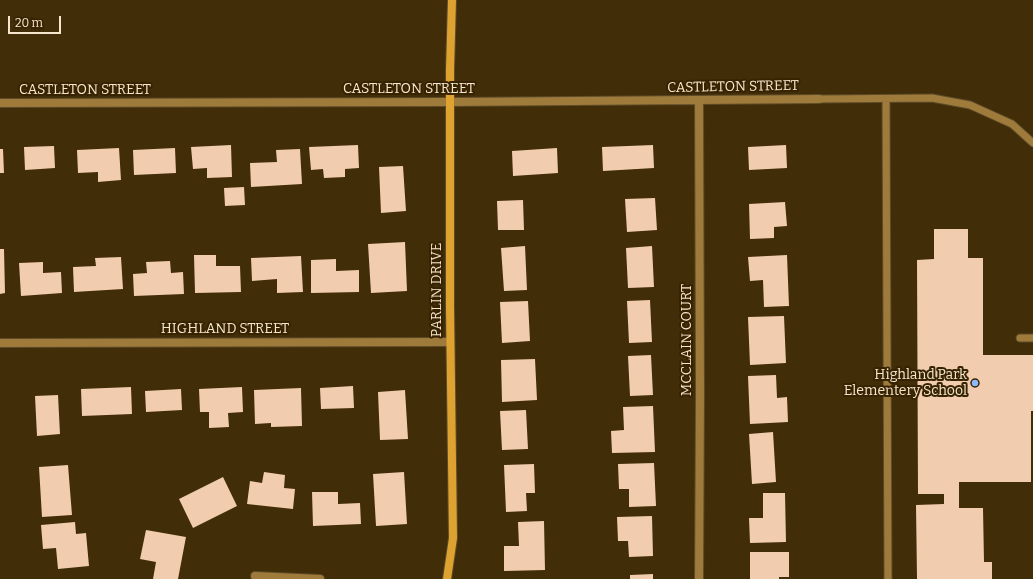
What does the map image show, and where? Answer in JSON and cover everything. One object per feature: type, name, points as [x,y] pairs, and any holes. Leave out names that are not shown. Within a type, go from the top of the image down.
[{"type":"street","name":"PARLIN DRIVE","points":[[447,579],[452,538],[450,102],[452,0]]},
{"type":"street","name":"CASTLETON STREET","points":[[0,103],[450,102],[818,99]]},
{"type":"street","name":"MCCLAIN COURT","points":[[698,579],[700,392],[699,100]]},
{"type":"street","name":"HIGHLAND STREET","points":[[0,343],[450,342]]},
{"type":"street","points":[[255,576],[320,579]]},
{"type":"lane","points":[[886,98],[888,579]]},
{"type":"lane","points":[[818,99],[932,98],[970,105],[1012,124],[1033,143]]},
{"type":"lane","points":[[1020,338],[1033,338]]},
{"type":"building","points":[[231,145],[232,177],[207,178],[207,168],[193,169],[191,147]]},
{"type":"building","points":[[358,145],[359,168],[345,169],[345,177],[324,178],[323,169],[311,170],[309,147]]},
{"type":"building","points":[[653,145],[654,168],[603,171],[602,147]]},
{"type":"building","points":[[786,145],[787,168],[749,170],[748,147]]},
{"type":"building","points":[[54,146],[55,168],[25,170],[24,147]]},
{"type":"building","points":[[119,148],[121,180],[98,182],[98,172],[78,173],[77,150]]},
{"type":"building","points":[[175,148],[176,173],[134,175],[133,150]]},
{"type":"building","points":[[557,148],[558,173],[513,176],[512,151]]},
{"type":"building","points":[[0,149],[3,149],[4,173],[0,173]]},
{"type":"building","points":[[300,149],[302,184],[251,187],[250,163],[277,162],[276,150]]},
{"type":"building","points":[[403,166],[406,211],[381,213],[379,167]]},
{"type":"building","points":[[244,187],[245,205],[225,206],[224,188]]},
{"type":"building","points":[[655,198],[657,230],[627,232],[625,199]]},
{"type":"building","points":[[523,200],[524,230],[498,230],[497,201]]},
{"type":"building","points":[[785,202],[787,226],[774,227],[774,238],[750,239],[749,204]]},
{"type":"building","name":"Highland Park Elementery School","points":[[934,229],[968,229],[968,258],[983,258],[983,355],[1033,355],[1031,482],[959,482],[959,508],[983,508],[984,562],[992,562],[992,579],[917,579],[916,505],[944,504],[944,494],[918,494],[917,260],[934,259]]},
{"type":"building","points":[[405,242],[407,291],[371,293],[368,244]]},
{"type":"building","points":[[525,246],[527,290],[504,291],[501,248]]},
{"type":"building","points":[[652,246],[654,287],[628,288],[626,248]]},
{"type":"building","points":[[0,249],[4,249],[5,293],[0,294]]},
{"type":"building","points":[[194,255],[216,255],[216,266],[240,266],[241,292],[195,293]]},
{"type":"building","points":[[787,255],[789,306],[764,307],[763,280],[750,281],[748,257]]},
{"type":"building","points":[[301,256],[303,292],[277,293],[277,279],[252,281],[251,258]]},
{"type":"building","points":[[121,257],[123,289],[74,292],[73,267],[96,266],[95,258]]},
{"type":"building","points":[[336,259],[336,271],[359,270],[359,292],[311,293],[311,260]]},
{"type":"building","points":[[170,261],[171,273],[183,272],[184,294],[134,296],[133,274],[147,273],[146,262]]},
{"type":"building","points":[[43,262],[43,273],[61,272],[62,293],[21,296],[19,263]]},
{"type":"building","points":[[650,300],[652,342],[629,343],[627,301]]},
{"type":"building","points":[[528,301],[530,341],[502,343],[500,302]]},
{"type":"building","points":[[784,316],[786,363],[750,365],[748,317]]},
{"type":"building","points":[[651,355],[653,395],[630,396],[628,356]]},
{"type":"building","points":[[535,359],[537,400],[502,402],[501,360]]},
{"type":"building","points":[[776,375],[777,398],[787,397],[788,422],[750,424],[748,376]]},
{"type":"building","points":[[353,386],[354,408],[321,409],[320,388]]},
{"type":"building","points":[[131,387],[132,414],[82,416],[81,389]]},
{"type":"building","points":[[242,387],[243,412],[228,413],[229,427],[209,428],[209,412],[200,412],[199,389]]},
{"type":"building","points":[[301,388],[302,426],[271,427],[271,423],[255,424],[254,390]]},
{"type":"building","points":[[181,389],[182,410],[146,412],[145,391]]},
{"type":"building","points":[[405,390],[408,439],[380,440],[378,392]]},
{"type":"building","points":[[58,395],[60,434],[37,436],[35,396]]},
{"type":"building","points":[[653,406],[655,452],[612,453],[611,431],[624,430],[623,407]]},
{"type":"building","points":[[526,410],[528,449],[502,450],[500,411]]},
{"type":"building","points":[[773,432],[776,482],[752,484],[749,434]]},
{"type":"building","points":[[654,463],[656,506],[629,507],[629,489],[619,489],[618,464]]},
{"type":"building","points":[[534,464],[535,493],[526,493],[527,511],[506,512],[504,465]]},
{"type":"building","points":[[68,465],[72,515],[42,517],[39,467]]},
{"type":"building","points":[[264,472],[285,475],[284,488],[295,489],[293,509],[247,504],[250,481],[262,483]]},
{"type":"building","points":[[404,472],[407,524],[376,526],[373,474]]},
{"type":"building","points":[[223,477],[237,506],[193,528],[179,499]]},
{"type":"building","points":[[312,492],[338,492],[338,504],[360,503],[361,524],[313,526]]},
{"type":"building","points":[[763,493],[785,493],[786,542],[750,543],[749,518],[763,518]]},
{"type":"building","points":[[652,516],[653,556],[629,557],[628,541],[618,541],[617,517]]},
{"type":"building","points":[[544,521],[545,570],[504,571],[504,546],[519,546],[518,522]]},
{"type":"building","points":[[75,522],[76,534],[86,533],[89,566],[58,569],[56,548],[43,549],[41,525]]},
{"type":"building","points":[[146,530],[186,537],[178,579],[153,579],[156,562],[140,559]]},
{"type":"building","points":[[750,552],[789,552],[789,577],[779,577],[779,579],[750,579]]},
{"type":"building","points":[[653,574],[653,579],[630,579],[630,575]]},
{"type":"place","name":"Highland Park Elementery School","points":[[975,383]]}]
